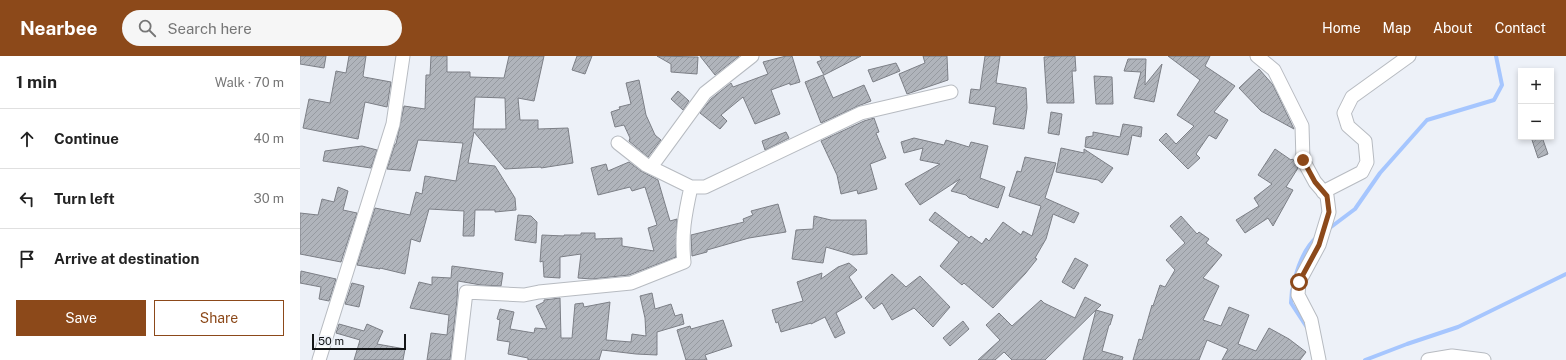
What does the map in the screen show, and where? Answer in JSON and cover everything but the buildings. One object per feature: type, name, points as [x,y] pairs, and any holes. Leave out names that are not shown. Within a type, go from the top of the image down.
[{"type":"street","points":[[319,360],[393,124],[403,56]]},
{"type":"street","points":[[651,167],[705,93],[752,56]]},
{"type":"street","points":[[1257,56],[1274,70],[1302,126],[1303,160],[1315,182],[1327,196],[1329,212],[1319,245],[1299,282],[1298,294],[1311,320],[1319,360]]},
{"type":"street","points":[[1323,192],[1362,172],[1368,162],[1365,141],[1348,126],[1344,112],[1352,97],[1409,56]]},
{"type":"street","points":[[618,143],[651,167],[691,187],[705,187],[861,114],[951,92]]},
{"type":"street","points":[[458,360],[466,292],[524,295],[539,292],[632,283],[684,262],[682,243],[684,217],[691,187]]},
{"type":"street","points":[[1428,360],[1452,356],[1484,360]]},
{"type":"waterway","points":[[1327,230],[1355,209],[1380,173],[1427,120],[1494,100],[1502,85],[1496,56]]},
{"type":"waterway","points":[[1295,278],[1304,255],[1318,236]]},
{"type":"waterway","points":[[1365,360],[1458,327],[1566,274]]},
{"type":"waterway","points":[[1292,290],[1291,303],[1308,329]]},
{"type":"route","points":[[1299,282],[1319,245],[1329,212],[1327,196],[1315,182],[1303,160]]}]
